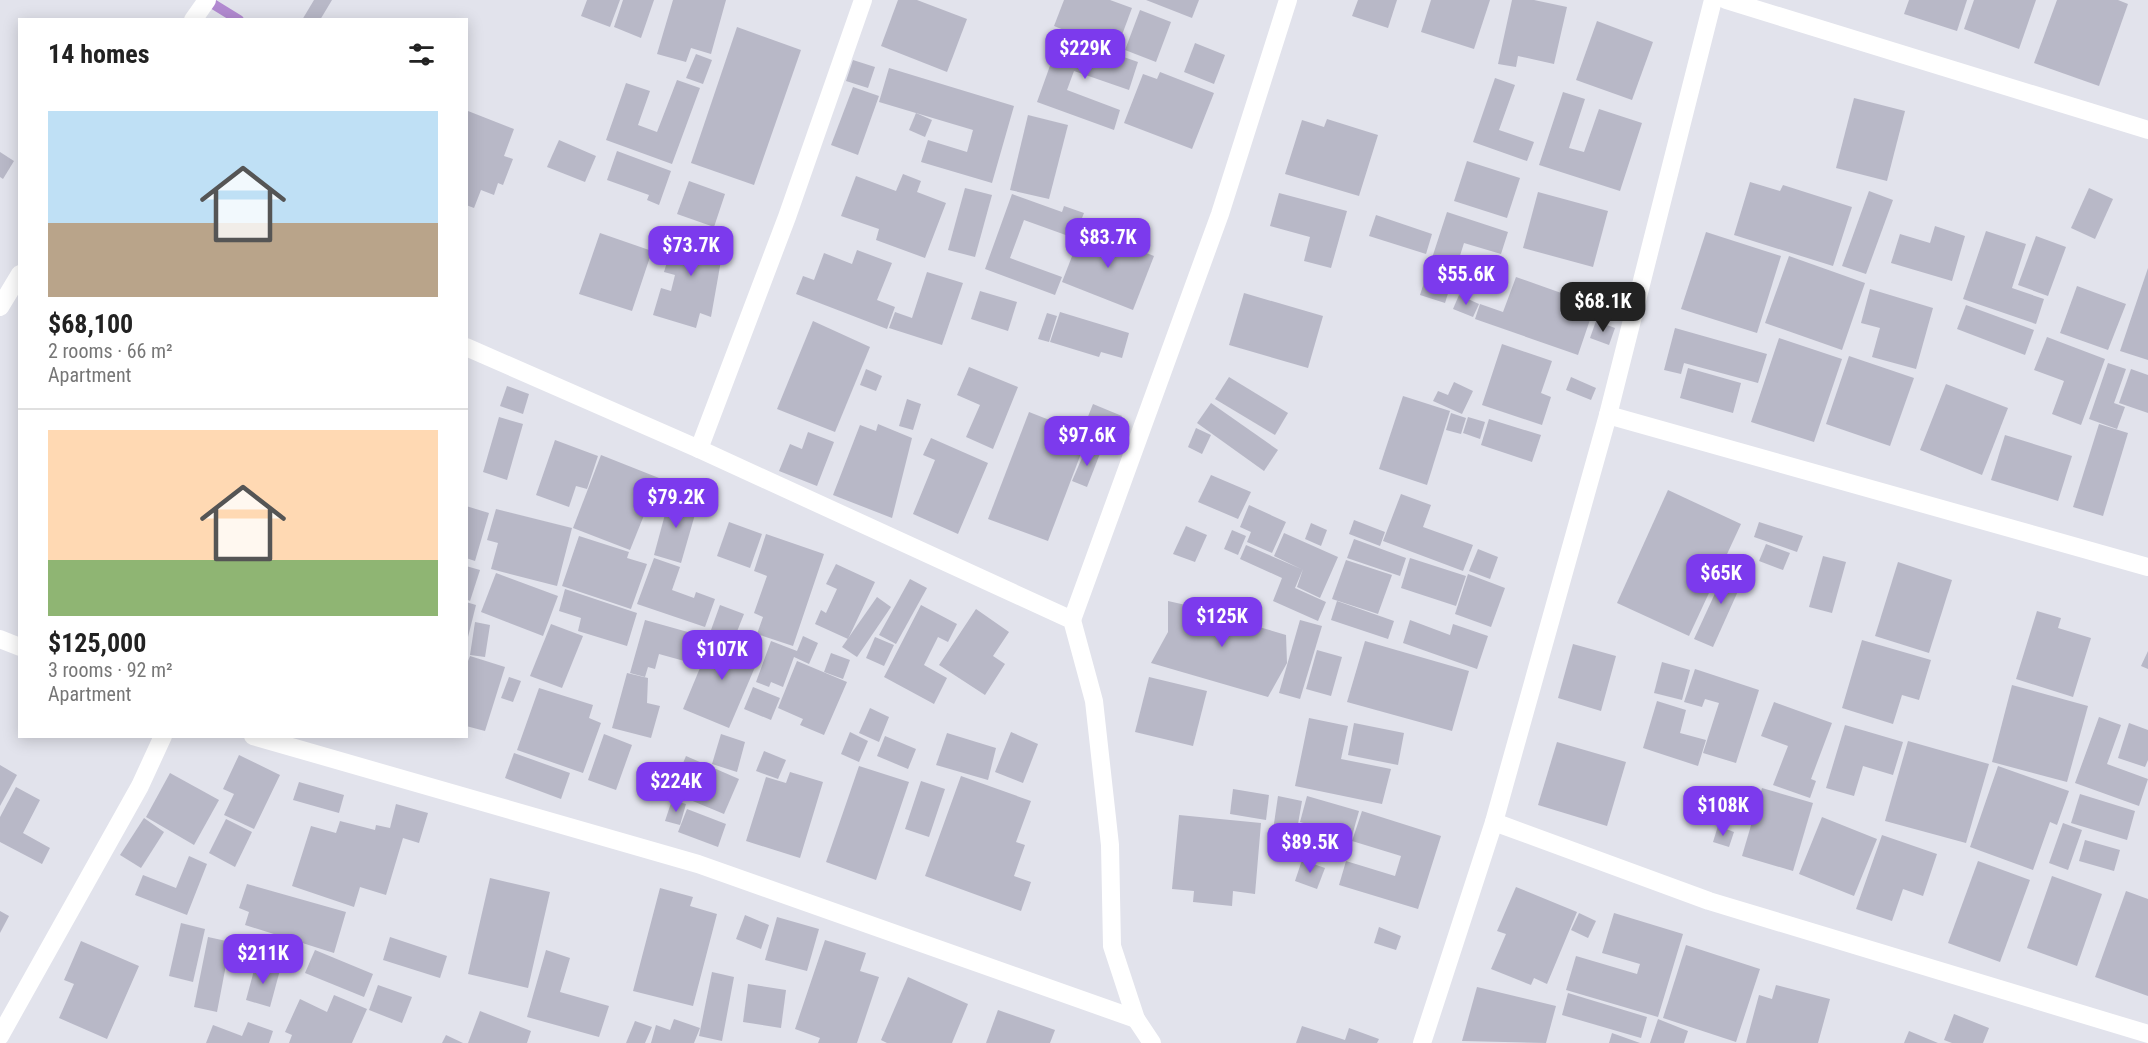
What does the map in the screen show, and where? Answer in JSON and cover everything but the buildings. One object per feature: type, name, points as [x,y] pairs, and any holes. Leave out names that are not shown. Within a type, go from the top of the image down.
[{"type":"street","points":[[194,18],[207,0]]},
{"type":"street","points":[[699,449],[787,218],[863,0]]},
{"type":"street","points":[[1152,1043],[1136,1019],[1112,946],[1110,845],[1094,701],[1072,620],[1220,214],[1288,0]]},
{"type":"street","points":[[1422,1043],[1494,822],[1608,415],[1713,0]]},
{"type":"street","points":[[1726,0],[2148,130]]},
{"type":"street","points":[[0,308],[18,277]]},
{"type":"street","points":[[468,348],[699,449],[1072,620]]},
{"type":"street","points":[[1608,415],[2148,567]]},
{"type":"street","points":[[0,639],[18,646]]},
{"type":"street","points":[[0,1036],[140,786],[162,738]]},
{"type":"street","points":[[260,738],[698,864],[1136,1019]]},
{"type":"street","points":[[1494,822],[1709,901],[2148,1034]]},
{"type":"waterway","points":[[213,4],[236,18]]}]
